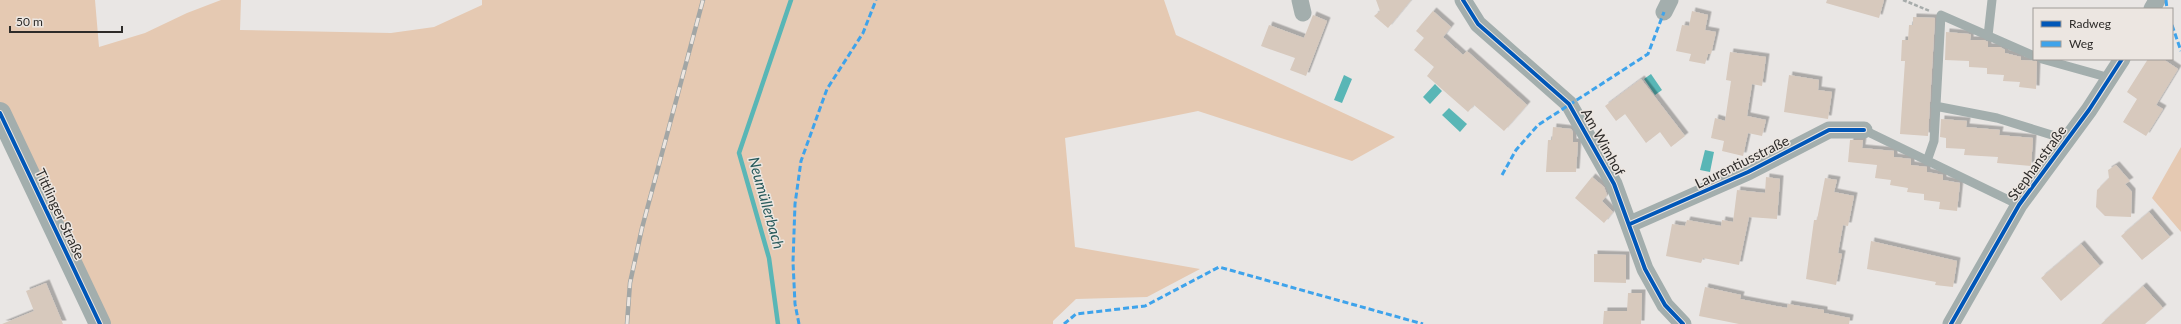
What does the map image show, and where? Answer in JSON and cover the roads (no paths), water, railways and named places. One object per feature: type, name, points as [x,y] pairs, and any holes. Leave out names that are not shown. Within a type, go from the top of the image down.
[{"type":"street","name":"Am Wimhof","points":[[1463,0],[1478,24],[1569,104],[1614,184],[1630,224],[1645,269],[1665,305],[1683,324]]},
{"type":"street","name":"Stephanstraße","points":[[1951,324],[2019,204],[2068,140],[2121,60]]},
{"type":"street","name":"Tittlinger Straße","points":[[0,113],[100,324]]},
{"type":"street","name":"Laurentiusstraße","points":[[1630,224],[1748,172],[1829,130],[1864,130]]},
{"type":"lane","points":[[1988,36],[1992,0]]},
{"type":"lane","points":[[1927,161],[1934,142],[1941,15],[2033,56]]},
{"type":"lane","points":[[2046,60],[2110,78]]},
{"type":"lane","name":"Stephanstraße","points":[[1935,106],[1997,118],[2068,140]]},
{"type":"lane","name":"Laurentiusstraße","points":[[1864,130],[2019,204]]},
{"type":"water","points":[[1651,74],[1662,90],[1655,95],[1644,79]]},
{"type":"water","points":[[1344,75],[1352,79],[1342,103],[1334,100]]},
{"type":"water","points":[[1435,84],[1442,91],[1430,104],[1423,97]]},
{"type":"water","points":[[1449,108],[1467,124],[1460,132],[1442,115]]},
{"type":"water","points":[[1705,150],[1714,152],[1710,172],[1700,170]]},
{"type":"waterway","name":"Neumüllerbach","points":[[778,324],[769,258],[739,153],[791,0]]},
{"type":"railway","points":[[627,324],[630,283],[642,228],[703,0]]}]
